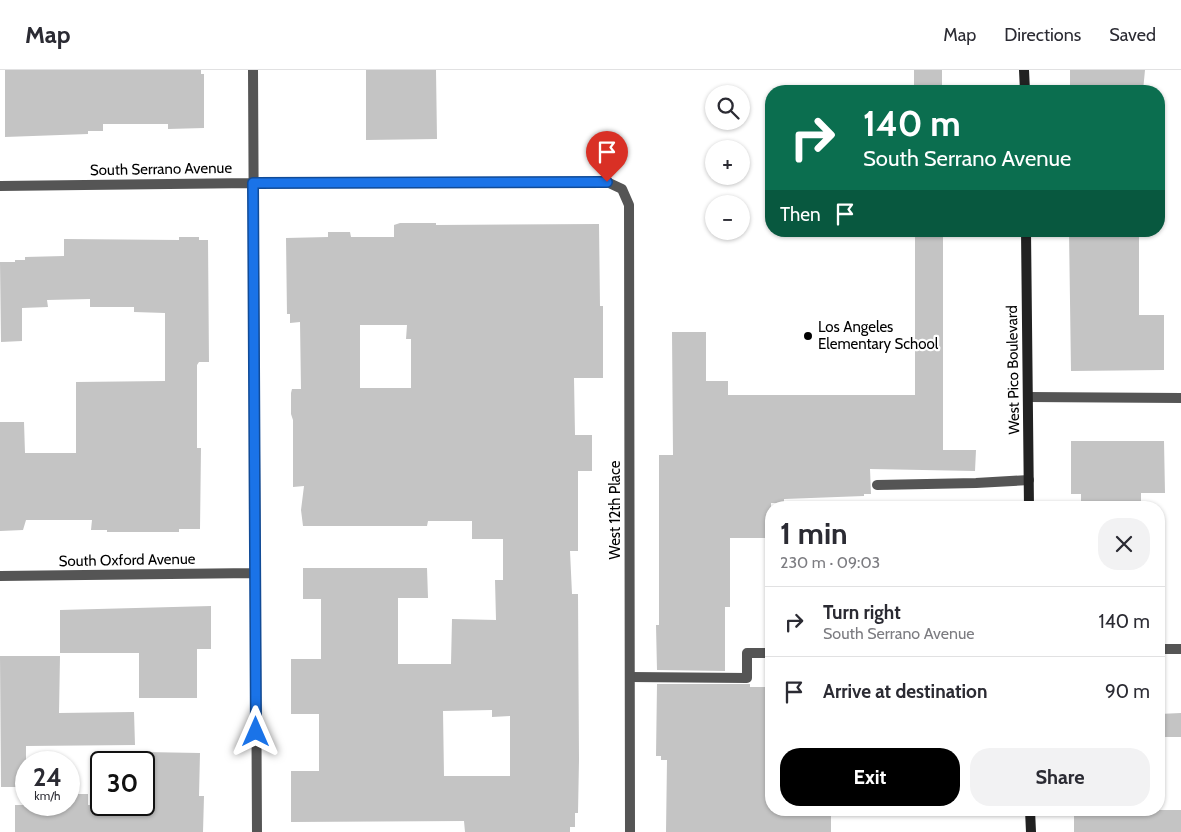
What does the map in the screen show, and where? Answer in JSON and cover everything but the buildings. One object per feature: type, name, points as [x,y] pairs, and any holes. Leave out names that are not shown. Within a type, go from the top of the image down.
[{"type":"main road","points":[[1024,70],[1025,85]]},
{"type":"main road","name":"West Pico Boulevard","points":[[1026,237],[1029,501]]},
{"type":"main road","points":[[1030,816],[1030,832]]},
{"type":"street","points":[[252,70],[257,832]]},
{"type":"street","name":"South Serrano Avenue","points":[[0,186],[607,182],[622,189]]},
{"type":"street","name":"West 12th Place","points":[[622,189],[629,205],[630,832]]},
{"type":"street","points":[[1028,397],[1181,398]]},
{"type":"street","points":[[877,485],[1029,480]]},
{"type":"street","name":"South Oxford Avenue","points":[[0,576],[255,573]]},
{"type":"street","points":[[1165,649],[1181,648]]},
{"type":"street","points":[[630,677],[748,678],[747,653],[765,653]]},
{"type":"place","name":"Los Angeles Elementary School","points":[[808,336]]},
{"type":"route","points":[[256,732],[253,183],[607,182]]}]
